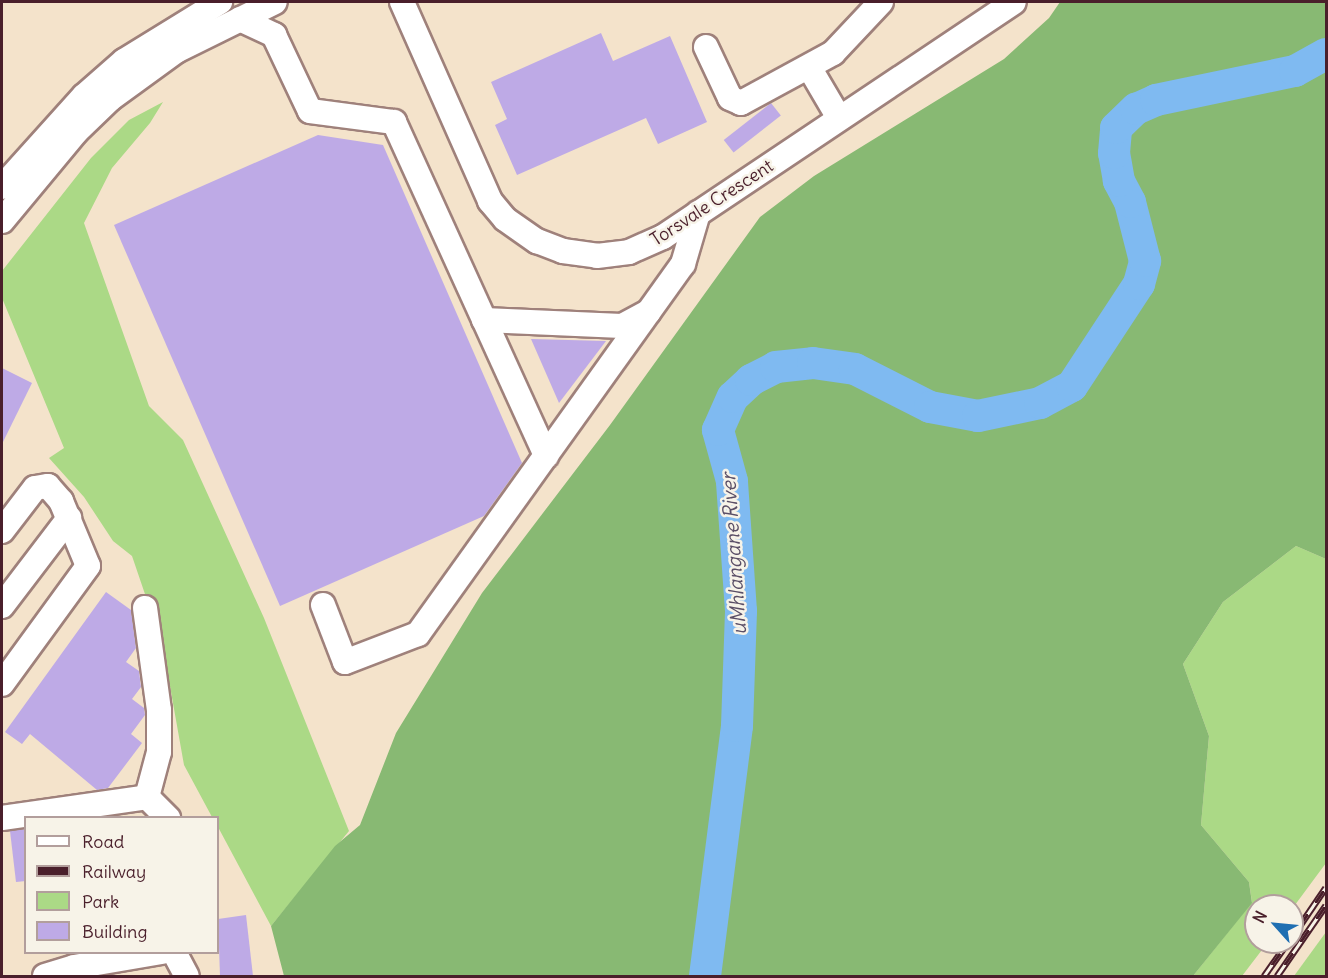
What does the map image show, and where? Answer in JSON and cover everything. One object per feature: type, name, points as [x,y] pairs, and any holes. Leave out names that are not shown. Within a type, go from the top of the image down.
[{"type":"street","points":[[2,188],[84,96],[124,61],[220,2]]},
{"type":"street","points":[[2,221],[76,132],[110,99],[176,51],[275,2]]},
{"type":"street","name":"Torsvale Crescent","points":[[402,2],[479,183],[490,201],[513,225],[551,247],[597,256],[645,246],[699,213],[1014,2]]},
{"type":"street","points":[[706,46],[736,103],[833,53],[881,2]]},
{"type":"street","points":[[240,19],[274,35],[310,111],[394,122],[546,456]]},
{"type":"street","points":[[809,66],[839,118]]},
{"type":"street","points":[[323,605],[345,662],[418,634],[683,264],[699,213]]},
{"type":"street","points":[[484,320],[622,326],[650,311]]},
{"type":"street","points":[[2,531],[35,488],[42,485],[48,486],[61,501],[88,566],[2,684]]},
{"type":"street","points":[[2,606],[69,518]]},
{"type":"street","points":[[145,608],[159,710],[159,752],[147,797]]},
{"type":"street","points":[[36,816],[53,815],[147,797]]},
{"type":"street","points":[[147,797],[166,816]]},
{"type":"street","points":[[2,818],[24,817]]},
{"type":"street","points":[[45,976],[73,960],[140,954]]},
{"type":"street","points":[[175,954],[187,976]]},
{"type":"green space","points":[[1060,2],[1326,2],[1326,559],[1296,546],[1223,602],[1183,664],[1209,736],[1201,825],[1249,882],[1251,894],[1244,894],[1244,913],[1193,976],[284,976],[271,926],[335,846],[360,825],[396,733],[482,593],[610,425],[760,217],[814,176],[1004,59],[1049,18]]},
{"type":"green space","points":[[163,102],[150,123],[112,168],[84,223],[149,406],[183,440],[264,618],[349,831],[271,926],[219,829],[219,816],[211,816],[184,765],[163,647],[132,556],[113,541],[84,497],[49,458],[64,448],[2,298],[2,271],[91,158],[129,120]]},
{"type":"green space","points":[[1296,546],[1326,559],[1326,863],[1303,894],[1251,894],[1249,882],[1201,825],[1209,736],[1183,664],[1223,602]]},
{"type":"green space","points":[[1244,912],[1244,954],[1259,954],[1242,976],[1193,976]]},
{"type":"green space","points":[[1326,932],[1326,976],[1294,976]]},
{"type":"building","points":[[601,33],[613,61],[670,36],[707,122],[658,144],[646,118],[517,175],[495,125],[507,119],[491,82]]},
{"type":"building","points":[[771,103],[781,116],[734,153],[724,140]]},
{"type":"building","points":[[318,135],[383,145],[522,463],[484,516],[280,606],[114,225]]},
{"type":"building","points":[[531,339],[606,341],[559,403]]},
{"type":"building","points":[[2,368],[32,383],[2,444]]},
{"type":"building","points":[[106,592],[131,610],[136,648],[126,662],[139,671],[141,687],[132,699],[144,708],[145,715],[131,734],[142,743],[108,788],[97,790],[30,734],[22,744],[5,732]]},
{"type":"building","points":[[24,829],[24,881],[16,882],[10,831]]},
{"type":"building","points":[[246,915],[253,976],[220,976],[219,919]]},
{"type":"waterway","name":"uMhlangane River","points":[[705,976],[737,726],[741,611],[732,481],[718,430],[733,397],[751,380],[776,367],[813,363],[855,369],[930,407],[978,416],[1040,403],[1072,386],[1139,284],[1145,261],[1130,202],[1119,181],[1114,153],[1116,128],[1136,109],[1156,100],[1295,71],[1326,54]]},
{"type":"railway","points":[[1304,919],[1326,887]]},
{"type":"railway","points":[[1277,976],[1326,905]]},
{"type":"railway","points":[[1264,976],[1280,954]]}]
